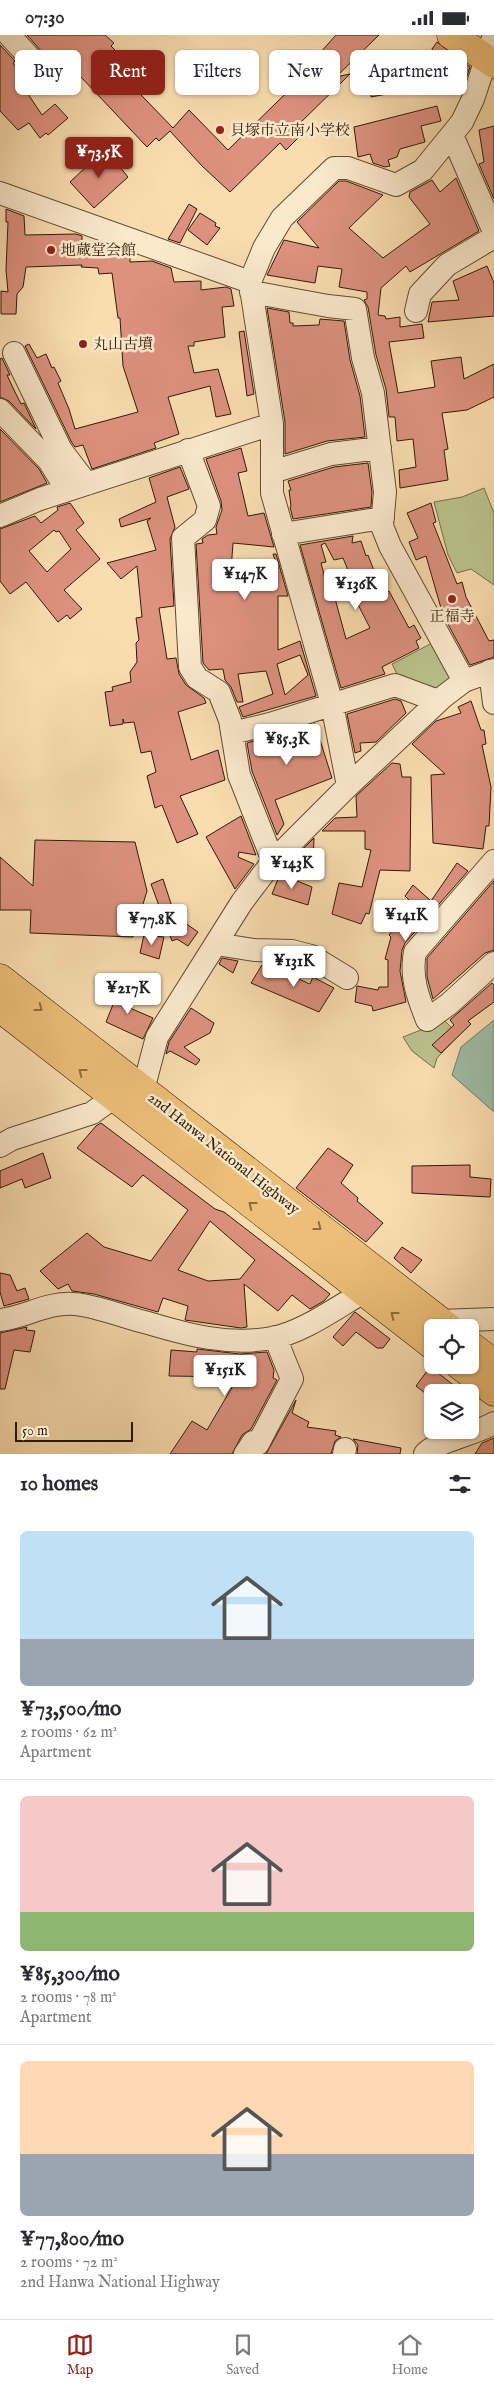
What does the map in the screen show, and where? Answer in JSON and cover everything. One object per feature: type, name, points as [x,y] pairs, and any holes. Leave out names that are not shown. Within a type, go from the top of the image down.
[{"type":"main road","points":[[451,35],[491,53]]},
{"type":"main road","name":"2nd Hanwa National Highway","points":[[0,978],[143,1089],[425,1319]]},
{"type":"main road","name":"2nd Hanwa National Highway","points":[[0,1008],[364,1292],[424,1323]]},
{"type":"main road","points":[[479,1352],[494,1363]]},
{"type":"main road","points":[[471,1374],[494,1391]]},
{"type":"street","points":[[9,35],[23,50]]},
{"type":"street","points":[[348,786],[332,704],[272,493],[272,424],[251,287],[264,248],[282,218],[334,167],[348,168],[396,185],[423,170],[462,121],[491,53]]},
{"type":"street","points":[[452,135],[494,232]]},
{"type":"street","points":[[0,193],[251,287],[328,306],[354,309],[363,358],[373,393],[385,492],[382,527],[390,546],[464,681]]},
{"type":"street","points":[[416,311],[420,293],[447,265],[494,237]]},
{"type":"street","points":[[14,353],[77,487]]},
{"type":"street","points":[[0,410],[77,487]]},
{"type":"street","points":[[0,516],[77,487],[272,424]]},
{"type":"street","points":[[272,472],[330,454],[380,448]]},
{"type":"street","points":[[188,450],[209,506],[205,520],[184,538],[190,667],[197,678],[218,692],[230,719],[239,775],[273,861]]},
{"type":"street","points":[[283,534],[383,518]]},
{"type":"street","points":[[143,1089],[157,1037],[242,902],[273,861],[348,786],[438,701],[464,681],[492,670],[494,703]]},
{"type":"street","points":[[232,733],[270,724],[395,685],[438,701]]},
{"type":"street","points":[[494,861],[415,952],[412,965],[416,991],[427,1020],[449,1004],[494,963]]},
{"type":"street","points":[[216,944],[254,950],[292,951],[310,956],[347,978]]},
{"type":"street","points":[[0,1146],[12,1139],[92,1113],[114,1097]]},
{"type":"street","points":[[0,1321],[51,1305],[76,1304],[213,1339],[239,1341],[275,1337],[295,1330],[364,1292]]},
{"type":"street","points":[[479,1322],[494,1319]]},
{"type":"street","points":[[245,1454],[253,1441],[258,1444],[292,1379],[275,1337]]},
{"type":"street","points":[[425,1454],[428,1449],[461,1438],[494,1423]]},
{"type":"green space","points":[[484,488],[494,513],[494,585],[471,569],[457,573],[448,555],[434,502],[462,497]]},
{"type":"green space","points":[[436,641],[453,676],[430,693],[402,684],[392,664]]},
{"type":"green space","points":[[440,1016],[459,1035],[437,1058],[434,1068],[412,1051],[403,1037],[426,1028]]},
{"type":"shaded area","points":[[494,1020],[494,1112],[452,1075],[461,1047]]},
{"type":"building","points":[[27,35],[105,35],[114,43],[111,46],[115,50],[91,50],[91,88],[81,77],[81,50],[40,50]]},
{"type":"building","points":[[336,35],[379,35],[364,50],[350,50],[350,63],[340,73],[340,50],[323,50]]},
{"type":"building","points":[[437,42],[448,50],[432,50]]},
{"type":"building","points":[[0,45],[15,61],[13,63],[15,66],[15,95],[29,95],[42,115],[55,104],[68,118],[48,135],[46,133],[40,138],[29,123],[18,130],[0,111]]},
{"type":"building","points":[[467,65],[470,67],[467,76]]},
{"type":"building","points":[[350,74],[340,84],[340,76]]},
{"type":"building","points":[[98,95],[141,95],[173,128],[189,110],[228,150],[284,95],[329,95],[294,129],[301,135],[286,150],[280,143],[230,192],[202,166],[170,131],[159,141],[156,138],[147,147]]},
{"type":"building","points":[[437,106],[441,121],[421,126],[425,142],[400,149],[397,157],[388,160],[390,166],[385,167],[373,163],[370,154],[358,157],[354,127]]},
{"type":"building","points":[[494,126],[494,199],[479,164],[484,162],[479,130]]},
{"type":"building","points":[[105,149],[128,177],[94,208],[70,182]]},
{"type":"building","points":[[456,178],[479,231],[410,272],[406,266],[381,288],[378,315],[385,316],[386,319],[400,317],[400,327],[422,324],[424,338],[389,342],[398,393],[435,387],[431,361],[461,357],[464,379],[494,364],[494,397],[467,410],[442,413],[448,449],[444,450],[448,480],[400,488],[399,470],[416,467],[413,439],[397,441],[395,417],[389,417],[386,389],[376,355],[368,307],[364,300],[367,299],[367,292],[339,287],[342,269],[318,266],[315,283],[267,275],[284,240],[319,248],[297,222],[339,181],[346,181],[383,195],[349,228],[383,258],[430,224],[409,197],[410,192],[432,180],[440,192]]},
{"type":"building","points":[[189,204],[197,209],[180,243],[168,239]]},
{"type":"building","points":[[6,209],[24,216],[25,235],[76,234],[82,236],[82,246],[97,246],[97,252],[112,251],[112,254],[128,252],[130,253],[130,262],[152,261],[171,268],[174,282],[201,281],[201,290],[226,287],[231,289],[234,306],[222,307],[225,337],[194,342],[194,346],[188,346],[194,373],[218,369],[231,414],[216,417],[210,386],[168,397],[179,434],[154,443],[156,448],[92,469],[83,445],[75,447],[72,443],[25,346],[29,344],[37,358],[46,354],[52,368],[54,367],[61,381],[58,383],[75,429],[138,412],[123,366],[120,318],[118,318],[112,273],[99,274],[98,268],[81,267],[82,265],[26,267],[23,287],[17,294],[16,314],[1,314],[1,291],[8,292],[6,270],[8,222],[6,222]]},
{"type":"building","points":[[200,213],[216,223],[215,226],[220,228],[207,245],[188,230]]},
{"type":"building","points":[[487,266],[494,283],[494,316],[428,322],[432,302],[459,300],[453,281]]},
{"type":"building","points":[[267,308],[289,312],[290,323],[293,323],[293,326],[319,325],[320,319],[344,321],[350,360],[360,396],[365,437],[327,441],[285,454],[285,422]]},
{"type":"building","points":[[244,331],[254,394],[247,396],[239,332]]},
{"type":"building","points":[[2,358],[10,375],[7,375],[14,390],[21,404],[24,403],[36,429],[9,401],[0,397],[0,359]]},
{"type":"building","points":[[0,429],[39,469],[47,483],[0,502]]},
{"type":"building","points":[[241,448],[247,471],[238,473],[248,516],[264,513],[274,547],[233,543],[231,571],[278,569],[273,554],[276,554],[288,596],[278,596],[278,650],[300,641],[316,696],[243,717],[239,707],[273,694],[266,671],[238,674],[243,702],[237,702],[231,687],[225,680],[223,669],[209,670],[203,663],[196,544],[203,543],[202,539],[208,535],[217,534],[216,527],[222,510],[221,501],[206,459]],"holes":[[[300,655],[308,675],[285,695],[277,664]]]},
{"type":"building","points":[[368,463],[372,492],[371,507],[293,519],[290,507],[289,490],[291,490],[288,481],[334,467]]},
{"type":"building","points":[[180,467],[189,489],[167,497],[175,527],[170,539],[174,606],[159,608],[167,659],[176,658],[179,674],[186,685],[204,698],[206,703],[178,712],[191,760],[218,750],[225,780],[180,796],[198,834],[177,843],[162,805],[155,808],[147,776],[156,772],[151,751],[141,753],[134,722],[124,723],[123,719],[123,724],[110,726],[105,692],[113,691],[112,687],[131,682],[130,672],[137,662],[136,643],[139,640],[136,618],[142,617],[137,566],[121,579],[107,563],[156,550],[147,521],[151,518],[121,527],[119,519],[156,502],[149,478]]},
{"type":"building","points":[[70,503],[84,523],[76,530],[100,559],[64,590],[82,609],[70,619],[67,615],[58,622],[26,582],[10,594],[0,581],[0,529],[35,516],[41,523],[58,510],[57,507]],"holes":[[[54,530],[56,532],[59,531],[71,549],[47,572],[29,551]]]},
{"type":"building","points":[[431,503],[436,522],[433,523],[457,584],[462,582],[466,597],[489,641],[494,640],[494,657],[470,665],[443,615],[426,556],[416,560],[409,542],[418,538],[407,513]]},
{"type":"building","points":[[353,536],[352,543],[361,541],[383,594],[389,591],[409,628],[414,625],[421,638],[416,641],[419,648],[382,667],[385,674],[341,688],[300,545]],"holes":[[[325,543],[334,560],[343,558],[354,585],[349,587],[370,628],[346,639],[333,591],[329,593],[321,563],[326,562],[321,545]]]},
{"type":"building","points":[[395,699],[401,701],[406,713],[376,742],[360,743],[361,751],[355,753],[347,714]]},
{"type":"building","points":[[471,701],[481,730],[484,730],[486,744],[482,745],[491,787],[489,826],[486,826],[483,849],[433,843],[431,775],[445,774],[412,744],[436,721],[461,713],[458,707]]},
{"type":"building","points":[[315,724],[332,778],[275,800],[284,824],[277,835],[252,771],[247,743]]},
{"type":"building","points":[[392,763],[400,764],[402,777],[411,777],[410,871],[380,870],[369,914],[366,913],[361,924],[332,914],[339,883],[362,887],[371,850],[365,849],[365,831],[322,831],[335,818],[357,817],[356,796]]},
{"type":"building","points":[[241,816],[256,855],[239,852],[238,857],[254,864],[235,889],[206,837]]},
{"type":"building","points":[[314,838],[313,864],[292,860]]},
{"type":"building","points":[[35,840],[135,842],[147,891],[133,937],[30,933],[31,910],[0,910],[0,857],[33,886]]},
{"type":"building","points":[[457,863],[468,871],[405,943],[402,950],[400,971],[406,1002],[373,1011],[372,1006],[355,1002],[357,986],[378,990],[379,987],[388,987],[388,960],[385,959],[391,937],[389,935],[401,919],[398,915],[410,901],[405,896],[413,885],[431,901]]},
{"type":"building","points":[[280,874],[312,887],[308,905],[272,894]]},
{"type":"building","points":[[163,879],[175,916],[198,932],[188,946],[177,939],[172,941],[151,884]]},
{"type":"building","points":[[494,881],[494,950],[485,953],[433,999],[427,977],[427,958]]},
{"type":"building","points":[[144,935],[164,937],[159,959],[140,953]]},
{"type":"building","points":[[222,958],[238,961],[233,973],[219,964]]},
{"type":"building","points":[[262,965],[284,976],[285,973],[310,984],[313,977],[334,988],[319,1012],[251,983]]},
{"type":"building","points":[[492,983],[494,985],[494,1002],[468,1021],[471,1024],[441,1053],[432,1045],[454,1025],[450,1020]]},
{"type":"building","points":[[120,987],[134,993],[130,1008],[153,1018],[143,1039],[106,1022]]},
{"type":"building","points":[[191,1008],[214,1023],[210,1033],[184,1047],[200,1060],[196,1065],[170,1051],[166,1054],[169,1042]]},
{"type":"building","points":[[101,1123],[215,1209],[224,1212],[330,1294],[324,1301],[310,1309],[292,1295],[278,1311],[244,1284],[247,1327],[241,1328],[185,1320],[188,1306],[163,1298],[158,1312],[94,1294],[72,1291],[68,1284],[58,1289],[40,1271],[87,1233],[104,1247],[151,1261],[188,1210],[143,1175],[132,1187],[77,1148],[96,1126]],"holes":[[[210,1221],[255,1260],[240,1279],[208,1281],[178,1270]]]},
{"type":"building","points":[[328,1148],[353,1165],[341,1183],[358,1198],[357,1201],[383,1223],[366,1242],[296,1188]]},
{"type":"building","points":[[43,1153],[51,1178],[25,1188],[22,1179],[0,1188],[0,1171]]},
{"type":"building","points":[[470,1165],[470,1177],[491,1179],[490,1197],[412,1193],[412,1166]]},
{"type":"building","points":[[402,1247],[422,1260],[411,1273],[394,1258]]},
{"type":"building","points":[[0,1273],[10,1275],[17,1291],[25,1288],[29,1299],[4,1306],[0,1292]]},
{"type":"building","points":[[355,1312],[390,1339],[383,1348],[377,1348],[356,1332],[343,1346],[333,1337]]},
{"type":"building","points":[[27,1327],[26,1330],[35,1331],[30,1352],[14,1350],[5,1389],[0,1389],[0,1333]]},
{"type":"building","points":[[197,1349],[240,1354],[267,1352],[274,1370],[273,1378],[277,1380],[251,1429],[242,1435],[232,1454],[170,1454],[192,1421],[207,1430],[238,1377],[169,1376],[171,1350],[197,1352]]},
{"type":"building","points":[[425,1374],[439,1374],[452,1384],[424,1384],[424,1392],[416,1386]]},
{"type":"building","points":[[296,1400],[292,1413],[309,1422],[307,1427],[336,1431],[335,1435],[341,1437],[335,1441],[331,1454],[266,1454]]},
{"type":"building","points":[[494,1438],[494,1454],[475,1454],[482,1443]]},
{"type":"building","points":[[353,1439],[401,1448],[400,1454],[357,1454],[358,1445]]},
{"type":"place","name":"貝塚市立南小学校","points":[[220,130]]},
{"type":"place","name":"地蔵堂会館","points":[[51,250]]},
{"type":"place","name":"丸山古墳","points":[[83,344]]},
{"type":"place","name":"正福寺","points":[[452,599]]}]
